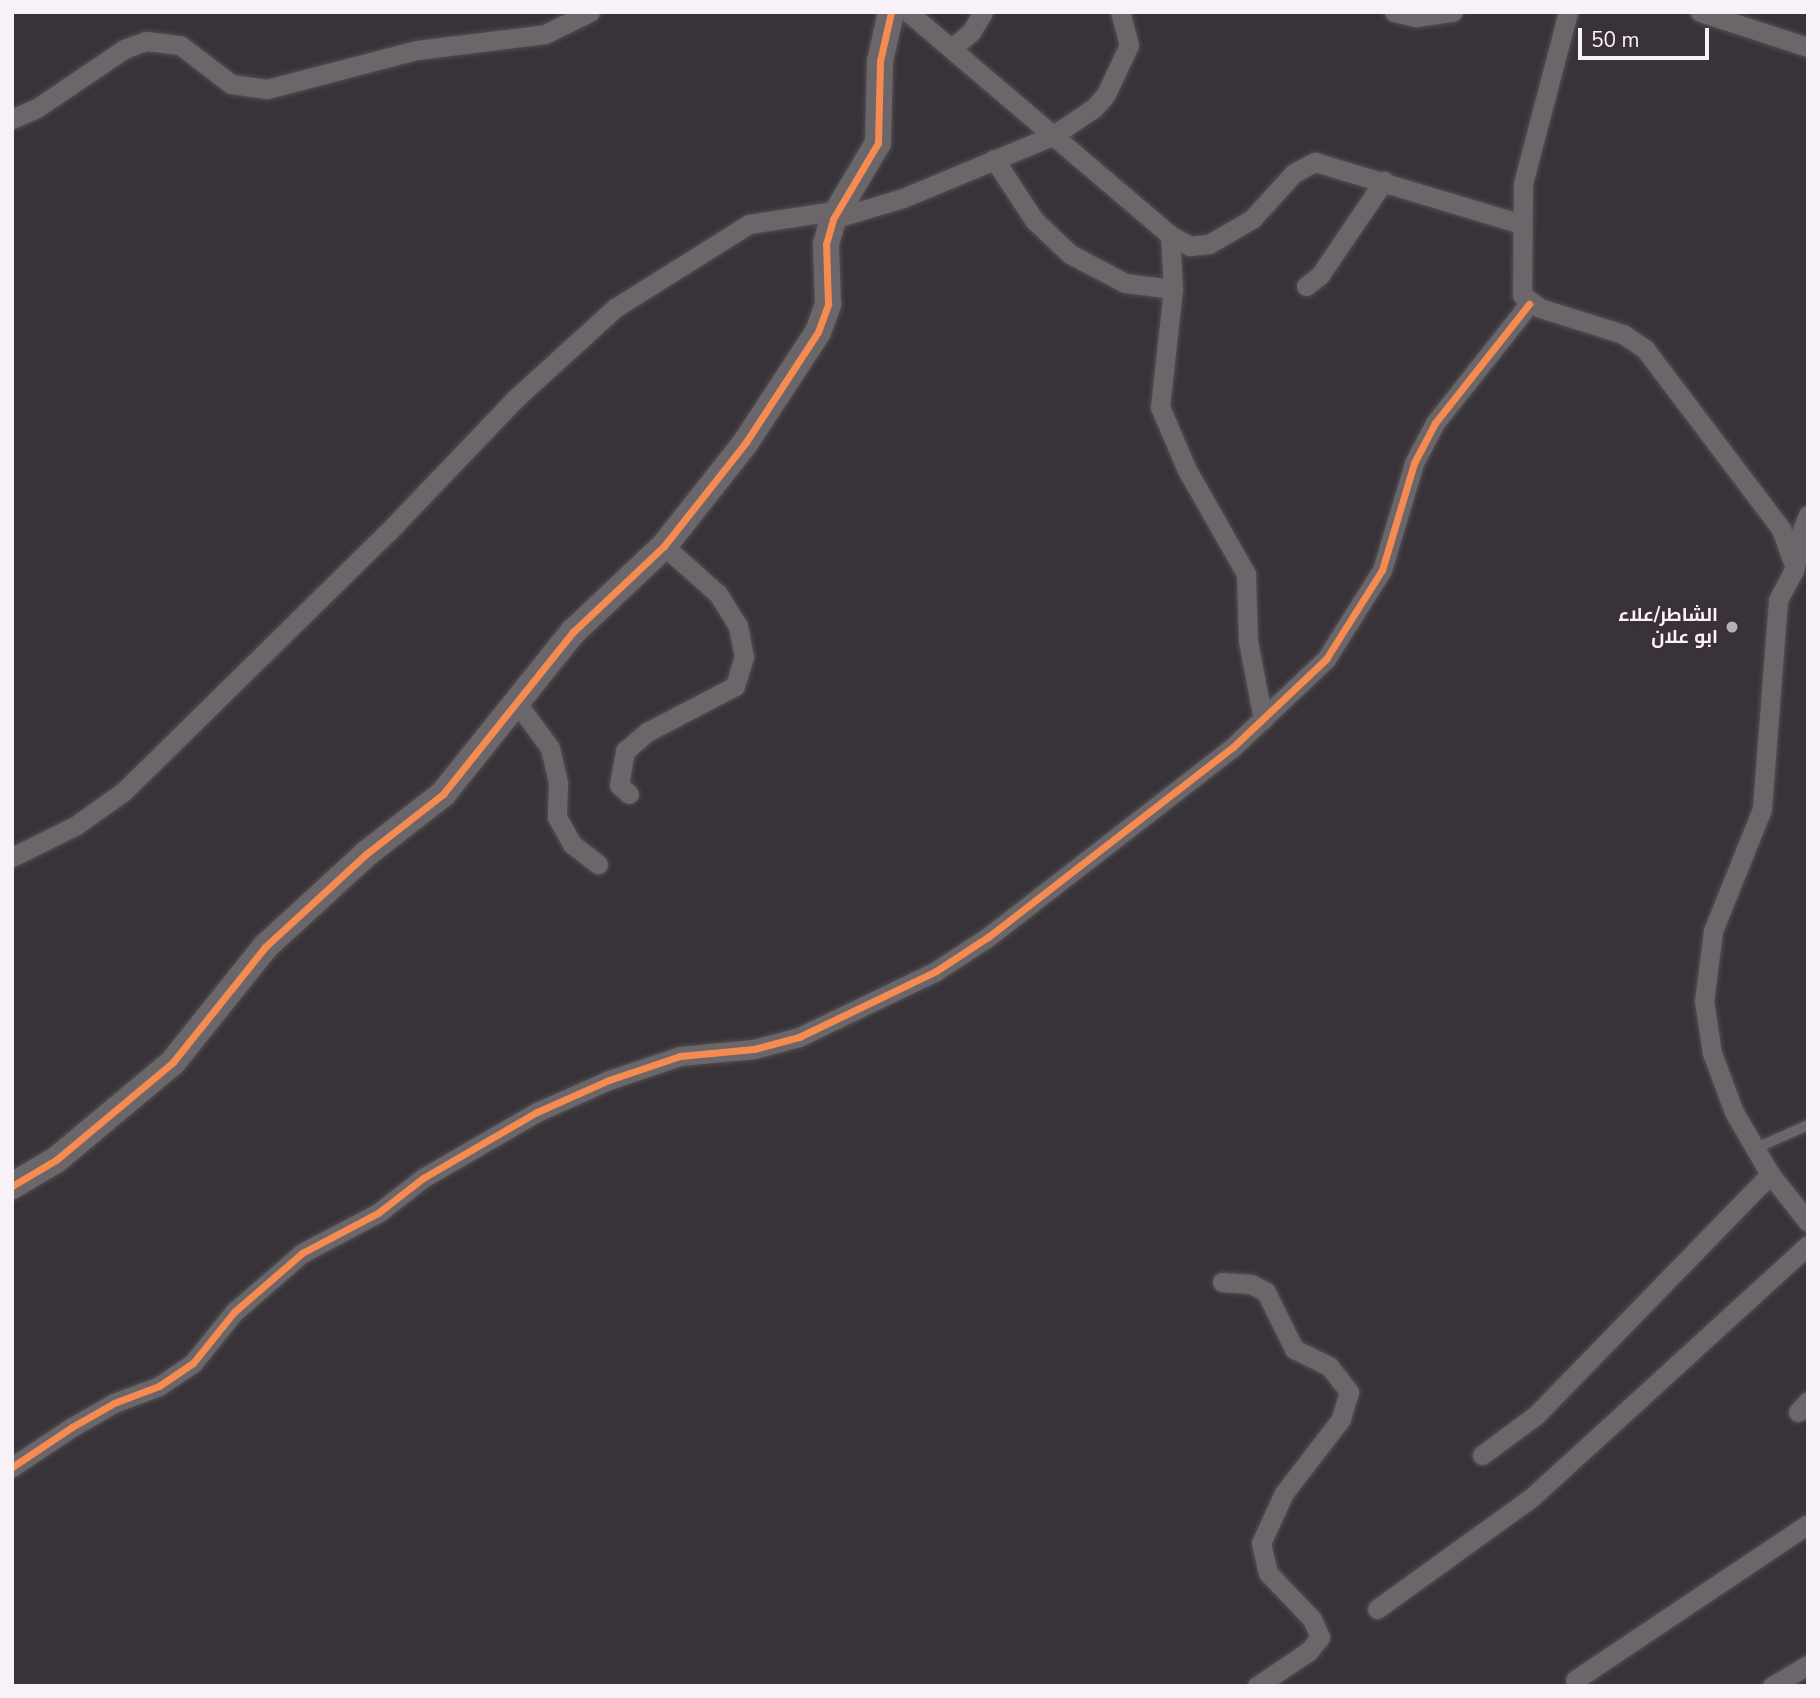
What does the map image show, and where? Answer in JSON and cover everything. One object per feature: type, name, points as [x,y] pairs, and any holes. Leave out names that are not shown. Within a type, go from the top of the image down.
[{"type":"street","points":[[12,119],[37,108],[124,48],[146,41],[180,45],[231,84],[267,89],[417,50],[545,34],[590,12]]},
{"type":"street","points":[[12,1186],[56,1160],[173,1062],[265,947],[366,854],[443,794],[573,632],[664,546],[746,442],[818,332],[828,304],[826,244],[836,214],[878,143],[880,61],[891,12]]},
{"type":"street","points":[[908,12],[1170,235],[1190,246],[1209,244],[1252,219],[1294,173],[1309,163],[1326,164],[1522,224]]},
{"type":"street","points":[[952,48],[971,32],[983,12]]},
{"type":"street","points":[[12,857],[75,826],[124,791],[387,533],[515,399],[615,308],[749,224],[836,214],[902,198],[1052,136],[1106,94],[1129,45],[1120,12]]},
{"type":"street","points":[[1394,12],[1416,17],[1453,12]]},
{"type":"street","points":[[1568,12],[1526,164],[1519,286],[1530,303],[1623,334],[1646,349],[1800,555]]},
{"type":"street","points":[[1700,12],[1808,47]]},
{"type":"street","points":[[994,159],[1040,226],[1070,254],[1125,283],[1173,289]]},
{"type":"street","points":[[1306,286],[1320,275],[1384,181]]},
{"type":"street","points":[[1170,235],[1173,289],[1160,407],[1187,470],[1246,574],[1248,641],[1263,720]]},
{"type":"street","points":[[12,1467],[114,1404],[159,1386],[193,1363],[234,1312],[302,1253],[378,1213],[423,1178],[537,1112],[609,1080],[680,1056],[754,1049],[799,1037],[936,971],[988,937],[1263,720],[1325,659],[1360,611],[1382,570],[1414,463],[1435,423],[1530,303]]},
{"type":"street","points":[[1808,515],[1800,555],[1778,600],[1764,801],[1752,843],[1716,923],[1704,986],[1714,1060],[1754,1149],[1808,1222]]},
{"type":"street","points":[[629,794],[619,785],[625,751],[647,732],[735,686],[744,657],[738,626],[718,594],[664,546]]},
{"type":"street","points":[[517,703],[550,748],[558,784],[557,817],[572,844],[598,864]]},
{"type":"street","points":[[1482,1455],[1535,1415],[1770,1174]]},
{"type":"street","points":[[1377,1609],[1531,1497],[1808,1245]]},
{"type":"street","points":[[1222,1282],[1245,1282],[1266,1292],[1294,1349],[1329,1366],[1349,1392],[1341,1419],[1284,1493],[1261,1543],[1268,1573],[1312,1619],[1320,1637],[1309,1651],[1257,1686]]},
{"type":"street","points":[[1576,1680],[1808,1524]]},
{"type":"street","points":[[1772,1686],[1808,1665]]},
{"type":"lane","points":[[1754,1149],[1808,1125]]},
{"type":"cycle path","points":[[12,1186],[56,1160],[173,1062],[265,947],[366,854],[443,794],[573,632],[664,546],[746,442],[818,332],[828,304],[826,244],[833,219],[878,143],[880,61],[891,12]]},
{"type":"cycle path","points":[[12,1467],[114,1403],[159,1386],[193,1363],[234,1312],[302,1253],[378,1213],[423,1178],[537,1112],[609,1080],[680,1056],[754,1049],[799,1037],[936,971],[988,937],[1233,747],[1326,659],[1382,570],[1414,463],[1435,423],[1529,304]]},
{"type":"place","name":"الشاطر/علاء ابو علان","points":[[1732,627]]}]
